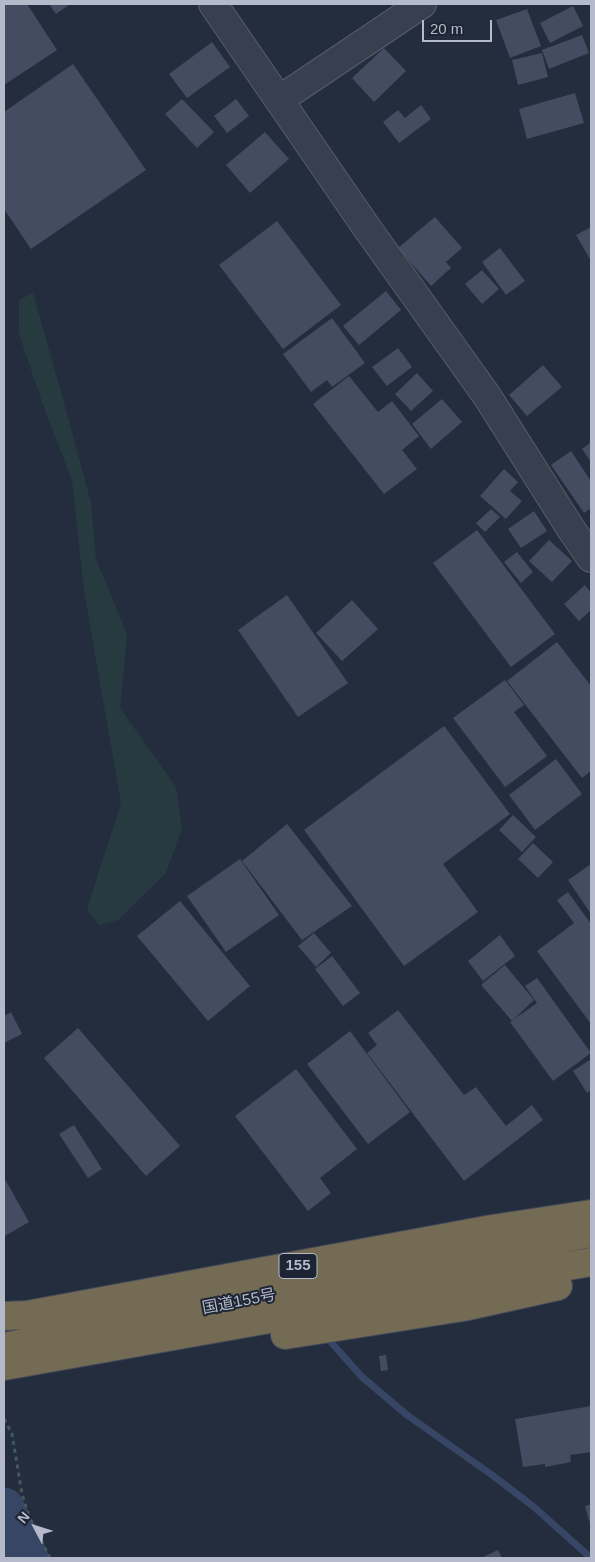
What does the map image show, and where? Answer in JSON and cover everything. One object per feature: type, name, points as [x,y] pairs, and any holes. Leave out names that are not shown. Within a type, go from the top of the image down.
[{"type":"highway","name":"155","points":[[4,1316],[28,1315],[492,1229],[591,1214]]},
{"type":"highway","name":"国道155号","points":[[4,1347],[591,1233]]},
{"type":"highway","name":"国道155号","points":[[4,1366],[591,1262]]},
{"type":"highway","points":[[4,1381],[192,1349],[463,1307],[533,1291],[591,1281]]},
{"type":"street","points":[[213,4],[367,228],[581,526],[591,558]]},
{"type":"street","points":[[279,100],[422,4]]},
{"type":"path","points":[[4,1418],[12,1434],[22,1494],[29,1516],[50,1558]]},
{"type":"green space","points":[[33,293],[91,503],[96,559],[127,634],[120,708],[176,787],[182,828],[166,873],[118,920],[99,925],[87,909],[121,803],[84,591],[72,481],[19,334],[19,300]]},
{"type":"building","points":[[4,4],[27,4],[57,50],[4,85]]},
{"type":"building","points":[[49,4],[70,4],[56,14]]},
{"type":"building","points":[[573,6],[583,26],[550,43],[540,23]]},
{"type":"building","points":[[527,9],[541,46],[510,58],[496,20]]},
{"type":"building","points":[[582,35],[589,53],[549,69],[542,50]]},
{"type":"building","points":[[212,42],[230,67],[187,98],[169,74]]},
{"type":"building","points":[[384,48],[406,71],[374,102],[352,78]]},
{"type":"building","points":[[542,53],[548,77],[518,85],[512,60]]},
{"type":"building","points":[[73,64],[146,170],[31,249],[4,209],[4,112]]},
{"type":"building","points":[[575,93],[584,123],[527,139],[519,109]]},
{"type":"building","points":[[182,99],[214,132],[197,148],[165,114]]},
{"type":"building","points":[[236,99],[249,116],[227,133],[214,116]]},
{"type":"building","points":[[421,105],[431,119],[399,143],[383,122],[398,110],[405,118]]},
{"type":"building","points":[[265,132],[289,159],[250,193],[226,165]]},
{"type":"building","points":[[435,217],[462,248],[446,262],[451,268],[431,286],[398,248]]},
{"type":"building","points":[[277,221],[341,305],[283,349],[219,265]]},
{"type":"building","points":[[591,227],[591,261],[576,235]]},
{"type":"building","points":[[500,248],[525,281],[506,295],[482,262]]},
{"type":"building","points":[[482,270],[499,289],[482,304],[465,284]]},
{"type":"building","points":[[386,291],[401,310],[359,345],[343,326]]},
{"type":"building","points":[[332,318],[365,363],[332,387],[327,380],[311,392],[283,354]]},
{"type":"building","points":[[398,348],[412,367],[387,386],[372,367]]},
{"type":"building","points":[[543,365],[562,387],[527,416],[509,395]]},
{"type":"building","points":[[417,373],[433,391],[411,411],[395,394]]},
{"type":"building","points":[[349,376],[378,412],[392,401],[419,436],[402,450],[417,469],[384,494],[313,404]]},
{"type":"building","points":[[442,399],[462,422],[431,449],[412,424]]},
{"type":"building","points":[[591,442],[591,462],[582,449]]},
{"type":"building","points":[[571,451],[591,481],[591,508],[584,513],[551,465]]},
{"type":"building","points":[[504,469],[518,482],[510,491],[522,501],[506,519],[480,496]]},
{"type":"building","points":[[491,509],[500,517],[485,532],[476,523]]},
{"type":"building","points":[[534,511],[547,531],[521,548],[508,529]]},
{"type":"building","points":[[477,530],[555,634],[511,667],[433,563]]},
{"type":"building","points":[[549,540],[572,561],[552,582],[529,561]]},
{"type":"building","points":[[517,552],[533,572],[521,583],[504,562]]},
{"type":"building","points":[[585,585],[591,593],[591,610],[579,621],[564,604]]},
{"type":"building","points":[[287,595],[348,683],[298,717],[238,630]]},
{"type":"building","points":[[352,600],[378,629],[342,661],[316,633]]},
{"type":"building","points":[[557,642],[591,686],[591,771],[582,778],[507,681]]},
{"type":"building","points":[[505,680],[524,705],[514,712],[547,756],[505,787],[453,718]]},
{"type":"building","points":[[444,726],[510,814],[443,864],[478,912],[404,966],[304,830]]},
{"type":"building","points":[[556,759],[582,794],[535,830],[509,795]]},
{"type":"building","points":[[513,815],[536,837],[522,852],[499,830]]},
{"type":"building","points":[[287,824],[352,906],[302,940],[242,861]]},
{"type":"building","points":[[533,843],[553,862],[538,878],[518,859]]},
{"type":"building","points":[[240,859],[279,915],[226,952],[187,896]]},
{"type":"building","points":[[591,864],[591,914],[568,880]]},
{"type":"building","points":[[568,892],[591,924],[591,1024],[537,951],[574,923],[557,900]]},
{"type":"building","points":[[180,901],[250,986],[208,1021],[137,936]]},
{"type":"building","points":[[314,933],[331,953],[316,967],[298,946]]},
{"type":"building","points":[[500,935],[515,956],[483,981],[468,961]]},
{"type":"building","points":[[332,956],[360,993],[343,1006],[315,969]]},
{"type":"building","points":[[505,965],[534,1000],[512,1021],[481,985]]},
{"type":"building","points":[[537,978],[591,1053],[553,1081],[510,1022],[537,1003],[525,986]]},
{"type":"building","points":[[398,1010],[464,1095],[476,1087],[506,1126],[532,1105],[543,1120],[464,1181],[367,1053],[377,1045],[368,1033]]},
{"type":"building","points":[[11,1012],[22,1034],[4,1043],[4,1016]]},
{"type":"building","points":[[78,1028],[180,1146],[146,1176],[44,1058]]},
{"type":"building","points":[[350,1031],[410,1112],[368,1144],[307,1064]]},
{"type":"building","points":[[591,1059],[591,1090],[587,1093],[573,1071]]},
{"type":"building","points":[[296,1069],[357,1149],[320,1178],[331,1193],[308,1211],[235,1116]]},
{"type":"building","points":[[74,1125],[102,1169],[88,1178],[59,1134]]},
{"type":"building","points":[[6,1181],[29,1222],[5,1236],[4,1182]]},
{"type":"building","points":[[386,1355],[388,1370],[381,1371],[379,1356]]},
{"type":"building","points":[[591,1406],[591,1452],[570,1455],[571,1462],[545,1467],[545,1464],[523,1467],[515,1419]]},
{"type":"building","points":[[591,1504],[591,1523],[590,1524],[585,1506]]},
{"type":"building","points":[[498,1550],[502,1558],[481,1558]]},
{"type":"waterway","points":[[329,1340],[362,1377],[407,1415],[534,1507],[591,1558]]},
{"type":"waterway","points":[[4,1508],[28,1558]]}]
